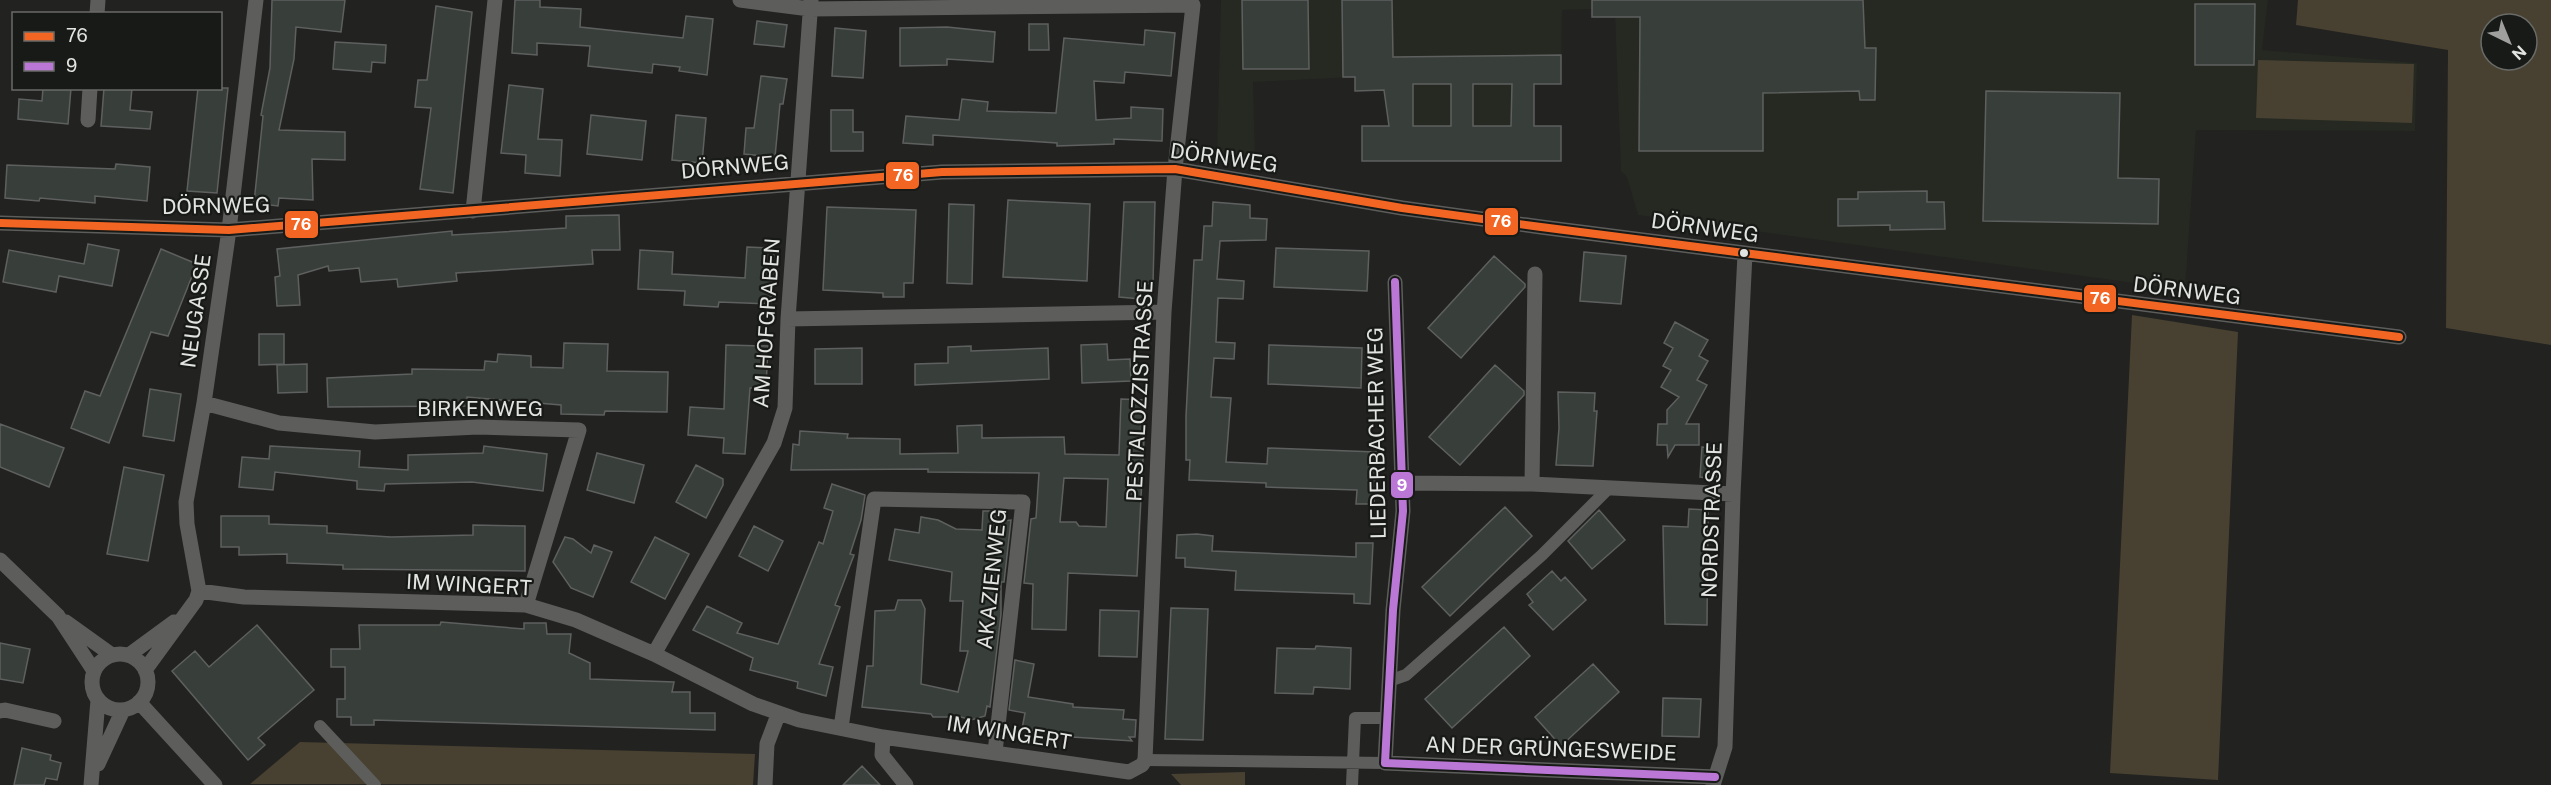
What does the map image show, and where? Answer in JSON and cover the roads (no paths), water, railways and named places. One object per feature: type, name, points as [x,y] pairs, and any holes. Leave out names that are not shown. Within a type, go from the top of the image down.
[{"type":"street","name":"NEUGASSE","points":[[199,591],[186,524],[186,502],[204,403],[229,230],[256,0]]},
{"type":"street","points":[[473,211],[495,0]]},
{"type":"street","points":[[740,0],[811,4]]},
{"type":"street","name":"PESTALOZZISTRASSE","points":[[811,4],[1193,5],[1175,169],[1164,312],[1145,760]]},
{"type":"street","name":"AM HOFGRABEN","points":[[654,654],[774,443],[784,408],[788,319],[811,4]]},
{"type":"street","points":[[88,120],[90,90]]},
{"type":"street","name":"DÖRNWEG","points":[[0,223],[229,230],[942,172],[1175,169],[1413,209],[1745,254],[2399,337]]},
{"type":"street","name":"NORDSTRASSE","points":[[1714,781],[1725,747],[1733,494],[1745,254]]},
{"type":"street","points":[[1532,484],[1534,274]]},
{"type":"street","name":"LIEDERBACHER WEG","points":[[1385,763],[1389,681],[1403,511],[1400,483],[1395,282]]},
{"type":"street","points":[[788,319],[1164,312]]},
{"type":"street","name":"BIRKENWEG","points":[[204,403],[279,423],[375,432],[478,427],[579,430],[526,605]]},
{"type":"street","points":[[1400,483],[1532,484],[1733,494]]},
{"type":"street","points":[[1389,681],[1406,675],[1542,555],[1610,487]]},
{"type":"street","name":"AKAZIENWEG","points":[[841,728],[874,499],[1023,502],[995,752]]},
{"type":"street","points":[[0,560],[57,616],[112,655]]},
{"type":"street","points":[[98,700],[114,710],[123,710],[139,702],[147,687],[146,670],[199,591]]},
{"type":"street","name":"IM WINGERT","points":[[199,591],[255,597],[526,605],[576,620],[654,654],[778,715],[883,737],[1129,772],[1142,765],[1145,760]]},
{"type":"street","points":[[129,655],[186,613]]},
{"type":"street","points":[[57,616],[94,671]]},
{"type":"street","points":[[92,780],[98,700],[91,682],[94,671],[98,664],[112,655],[129,655],[146,670]]},
{"type":"street","points":[[139,702],[215,785]]},
{"type":"street","points":[[92,780],[123,710]]},
{"type":"street","points":[[0,711],[54,721]]},
{"type":"street","points":[[765,785],[767,744],[778,715]]},
{"type":"street","points":[[1352,785],[1354,718],[1388,718]]},
{"type":"street","points":[[320,726],[375,785]]},
{"type":"street","points":[[883,737],[882,755],[906,785]]},
{"type":"street","points":[[1145,760],[1385,763]]},
{"type":"street","name":"AN DER GRÜNGESWEIDE","points":[[1385,763],[1714,781]]}]
